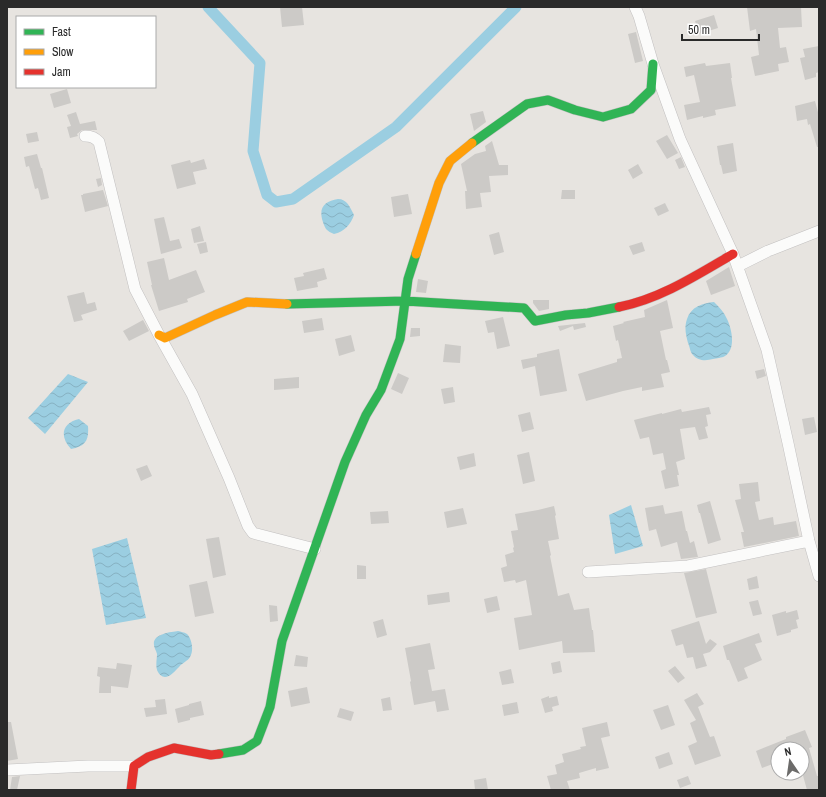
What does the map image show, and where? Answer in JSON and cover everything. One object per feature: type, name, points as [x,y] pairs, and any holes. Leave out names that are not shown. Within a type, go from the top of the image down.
[{"type":"street","points":[[634,7],[639,16],[653,64],[680,139],[738,266],[767,350],[809,541],[819,576]]},
{"type":"street","points":[[7,770],[88,766],[134,766],[148,757],[174,748],[211,755],[243,750],[257,741],[270,707],[282,641],[315,548],[346,462],[366,415],[381,390],[400,338],[408,279],[436,191],[450,161],[527,104],[548,100],[575,110],[603,117],[631,109],[651,90],[653,64]]},
{"type":"street","points":[[85,136],[96,138],[99,142],[135,289],[192,394],[229,478],[248,526],[253,533],[315,548]]},
{"type":"street","points":[[738,266],[768,251],[819,231]]},
{"type":"street","points":[[159,335],[166,338],[247,302],[299,304],[405,301],[524,308],[535,321],[634,304],[675,287],[733,254]]},
{"type":"street","points":[[588,572],[688,566],[809,541]]},
{"type":"street","points":[[131,790],[134,766]]},
{"type":"water","points":[[338,199],[344,200],[350,206],[354,215],[347,227],[334,234],[325,228],[321,214],[324,205],[330,201]]},
{"type":"water","points":[[714,302],[726,316],[729,323],[732,339],[731,349],[725,356],[702,360],[692,354],[686,334],[686,322],[691,311],[698,306],[705,303]]},
{"type":"water","points":[[68,374],[88,382],[45,434],[28,418]]},
{"type":"water","points":[[79,419],[88,426],[87,439],[86,442],[80,446],[71,449],[65,439],[64,431],[69,424]]},
{"type":"water","points":[[631,505],[643,546],[615,554],[609,515]]},
{"type":"water","points":[[127,538],[146,618],[106,625],[92,549]]},
{"type":"water","points":[[178,631],[186,633],[189,636],[192,645],[192,652],[188,660],[172,674],[164,677],[158,673],[157,670],[157,654],[154,641],[163,634]]},
{"type":"building","points":[[280,7],[302,7],[304,25],[282,27]]},
{"type":"building","points":[[747,7],[801,7],[802,27],[778,28],[780,48],[786,47],[789,62],[778,64],[779,71],[755,76],[751,57],[759,55],[756,29],[750,31]]},
{"type":"building","points":[[714,15],[718,28],[699,34],[695,21]]},
{"type":"building","points":[[636,32],[643,61],[635,63],[628,34]]},
{"type":"building","points":[[819,46],[819,72],[816,73],[816,77],[805,80],[800,58],[805,57],[803,49]]},
{"type":"building","points":[[705,63],[706,66],[730,63],[736,106],[715,110],[716,115],[703,118],[703,116],[687,120],[684,105],[700,102],[694,75],[686,77],[684,67]]},
{"type":"building","points":[[67,89],[71,103],[54,108],[50,94]]},
{"type":"building","points":[[815,101],[819,116],[819,147],[817,147],[807,119],[797,121],[795,106]]},
{"type":"building","points":[[483,111],[486,122],[474,131],[470,114]]},
{"type":"building","points":[[76,112],[80,124],[95,121],[97,130],[82,130],[77,134],[78,136],[70,138],[67,127],[71,126],[67,115]]},
{"type":"building","points":[[37,132],[39,141],[28,143],[26,134]]},
{"type":"building","points":[[667,135],[678,153],[667,159],[656,141]]},
{"type":"building","points":[[492,141],[499,165],[508,165],[508,175],[489,176],[491,192],[480,193],[482,207],[466,209],[465,191],[467,191],[461,164],[475,154],[486,151],[485,146]]},
{"type":"building","points":[[733,143],[737,171],[723,174],[717,146]]},
{"type":"building","points":[[37,154],[49,198],[41,200],[38,188],[35,189],[29,166],[26,167],[24,157]]},
{"type":"building","points":[[681,157],[685,167],[679,169],[675,160]]},
{"type":"building","points":[[204,159],[207,169],[193,172],[196,184],[177,189],[171,165],[190,160],[191,163]]},
{"type":"building","points":[[638,164],[643,173],[633,179],[628,170]]},
{"type":"building","points":[[101,178],[102,185],[98,187],[96,179]]},
{"type":"building","points":[[103,190],[108,206],[85,212],[81,195]]},
{"type":"building","points":[[562,190],[575,190],[575,199],[561,199]]},
{"type":"building","points":[[408,194],[412,214],[394,217],[391,197]]},
{"type":"building","points":[[665,203],[669,211],[658,216],[654,208]]},
{"type":"building","points":[[164,217],[170,241],[179,239],[182,248],[161,254],[154,219]]},
{"type":"building","points":[[200,226],[204,241],[194,243],[191,229]]},
{"type":"building","points":[[499,232],[504,252],[494,255],[489,235]]},
{"type":"building","points":[[206,242],[208,252],[200,254],[197,244]]},
{"type":"building","points":[[642,242],[645,251],[633,255],[629,246]]},
{"type":"building","points":[[164,258],[169,280],[196,270],[205,292],[187,299],[188,302],[159,311],[151,285],[147,262]]},
{"type":"building","points":[[729,267],[735,286],[711,295],[706,281]]},
{"type":"building","points":[[324,268],[327,279],[317,282],[318,287],[297,291],[294,278],[304,276],[303,273]]},
{"type":"building","points":[[418,279],[428,281],[426,293],[416,292]]},
{"type":"building","points":[[84,292],[87,304],[95,302],[97,310],[81,315],[83,320],[74,322],[67,296]]},
{"type":"building","points":[[533,300],[549,300],[549,309],[539,311],[533,303]]},
{"type":"building","points":[[667,300],[673,328],[660,331],[670,372],[661,374],[664,387],[642,391],[642,387],[586,401],[578,374],[617,362],[617,359],[622,358],[613,326],[645,317],[644,310]]},
{"type":"building","points":[[503,317],[510,346],[497,349],[494,332],[488,333],[485,321]]},
{"type":"building","points":[[322,318],[324,330],[304,333],[302,321]]},
{"type":"building","points":[[143,320],[149,331],[129,341],[123,331]]},
{"type":"building","points":[[585,323],[586,327],[574,330],[573,326],[560,331],[558,326]]},
{"type":"building","points":[[411,328],[420,328],[420,336],[410,337]]},
{"type":"building","points":[[351,335],[355,351],[339,356],[335,339]]},
{"type":"building","points":[[445,344],[461,346],[460,363],[443,362]]},
{"type":"building","points":[[559,349],[567,391],[540,396],[535,366],[523,369],[521,360],[537,357],[537,354]]},
{"type":"building","points":[[764,369],[766,376],[757,379],[755,371]]},
{"type":"building","points":[[398,373],[409,378],[402,394],[391,389]]},
{"type":"building","points":[[299,377],[299,388],[274,390],[274,379]]},
{"type":"building","points":[[453,387],[455,402],[444,404],[441,389]]},
{"type":"building","points":[[709,407],[711,414],[706,415],[708,426],[705,427],[708,438],[699,440],[695,427],[680,429],[685,459],[676,462],[679,475],[677,475],[679,486],[665,489],[661,471],[666,469],[663,453],[653,455],[649,437],[640,439],[634,420],[681,409],[682,412]]},
{"type":"building","points":[[530,412],[534,429],[522,432],[518,415]]},
{"type":"building","points":[[814,417],[817,432],[805,435],[802,419]]},
{"type":"building","points":[[529,452],[535,481],[523,484],[517,455]]},
{"type":"building","points":[[474,453],[476,466],[460,470],[457,457]]},
{"type":"building","points":[[147,465],[152,476],[141,481],[136,469]]},
{"type":"building","points":[[758,482],[760,501],[755,502],[759,520],[773,517],[774,525],[796,521],[799,536],[744,547],[741,532],[744,532],[735,500],[741,499],[739,484]]},
{"type":"building","points":[[710,501],[721,540],[708,544],[697,505]]},
{"type":"building","points":[[663,505],[665,514],[682,511],[690,543],[694,541],[698,557],[681,559],[677,542],[661,547],[656,529],[649,531],[645,508]]},
{"type":"building","points":[[554,506],[559,539],[548,541],[558,596],[569,593],[574,610],[589,608],[595,652],[563,653],[562,641],[519,650],[514,618],[532,615],[526,580],[516,583],[515,580],[504,582],[501,568],[507,566],[505,555],[514,552],[511,531],[518,530],[515,514]]},
{"type":"building","points":[[463,508],[467,524],[447,528],[444,512]]},
{"type":"building","points":[[388,511],[389,523],[371,524],[370,512]]},
{"type":"building","points":[[219,537],[226,575],[213,578],[206,539]]},
{"type":"building","points":[[357,565],[366,566],[366,579],[357,579]]},
{"type":"building","points":[[706,569],[717,613],[696,618],[684,573]]},
{"type":"building","points":[[757,576],[759,588],[749,590],[747,579]]},
{"type":"building","points":[[207,581],[214,613],[195,617],[189,585]]},
{"type":"building","points":[[449,592],[450,602],[428,605],[427,595]]},
{"type":"building","points":[[497,596],[500,610],[487,613],[484,599]]},
{"type":"building","points":[[758,600],[762,614],[753,616],[749,602]]},
{"type":"building","points":[[269,605],[277,606],[278,621],[270,622]]},
{"type":"building","points":[[797,610],[799,619],[796,620],[798,628],[791,630],[791,632],[777,636],[772,615]]},
{"type":"building","points":[[383,619],[387,635],[377,638],[373,622]]},
{"type":"building","points":[[699,621],[706,644],[710,639],[717,644],[710,652],[703,654],[707,666],[696,669],[693,657],[687,658],[683,644],[676,646],[671,630]]},
{"type":"building","points":[[759,633],[762,642],[755,644],[762,660],[744,668],[748,678],[738,682],[729,660],[727,660],[723,646]]},
{"type":"building","points":[[430,643],[435,669],[428,670],[432,691],[445,689],[449,710],[437,712],[435,701],[414,705],[405,648]]},
{"type":"building","points":[[296,655],[308,657],[307,667],[294,666]]},
{"type":"building","points":[[560,661],[562,672],[553,674],[551,663]]},
{"type":"building","points":[[117,663],[132,665],[128,688],[111,686],[111,693],[99,693],[100,677],[97,676],[98,667],[116,669]]},
{"type":"building","points":[[675,666],[685,678],[678,683],[668,671]]},
{"type":"building","points":[[511,669],[514,683],[502,685],[499,672]]},
{"type":"building","points":[[307,687],[310,703],[291,707],[288,691]]},
{"type":"building","points":[[697,693],[704,704],[698,707],[710,737],[714,736],[721,756],[695,765],[688,746],[697,742],[690,723],[696,720],[684,700]]},
{"type":"building","points":[[549,696],[549,698],[557,696],[559,705],[552,707],[553,711],[545,713],[541,699]]},
{"type":"building","points":[[390,697],[392,710],[383,711],[381,699]]},
{"type":"building","points":[[165,699],[167,714],[146,717],[144,708],[156,707],[155,700]]},
{"type":"building","points":[[201,701],[204,715],[190,718],[190,720],[178,723],[175,709]]},
{"type":"building","points":[[517,702],[519,713],[504,716],[502,705]]},
{"type":"building","points":[[668,705],[675,725],[661,730],[653,710]]},
{"type":"building","points":[[340,708],[354,712],[351,721],[337,717]]},
{"type":"building","points":[[7,722],[11,722],[18,759],[7,761]]},
{"type":"building","points":[[607,722],[610,736],[601,738],[609,768],[596,771],[596,768],[579,773],[580,778],[567,781],[570,790],[551,790],[547,776],[557,774],[555,765],[564,762],[562,754],[581,749],[580,747],[586,746],[582,728]]},
{"type":"building","points":[[805,730],[810,741],[781,741],[786,739],[786,737]]},
{"type":"building","points":[[770,745],[770,765],[762,768],[756,751]]},
{"type":"building","points":[[669,752],[673,764],[659,769],[655,757]]},
{"type":"building","points":[[810,752],[817,776],[819,776],[819,790],[807,790],[804,781],[810,781]]},
{"type":"building","points":[[20,776],[17,790],[10,790],[12,777]]},
{"type":"building","points":[[688,776],[691,784],[680,788],[677,780]]},
{"type":"building","points":[[486,778],[488,790],[475,790],[474,780]]},
{"type":"waterway","points":[[208,7],[260,63],[253,151],[267,195],[276,202],[293,199],[396,127],[516,7]]},
{"type":"traffic: fast","points":[[472,143],[527,104],[548,100],[575,110],[603,117],[631,109],[651,90],[653,64]]},
{"type":"traffic: fast","points":[[219,754],[243,750],[257,741],[270,707],[282,641],[345,462],[366,415],[381,390],[400,339],[408,279],[416,254]]},
{"type":"traffic: fast","points":[[287,304],[405,301],[524,308],[535,321],[619,307]]},
{"type":"traffic: slow","points":[[416,254],[439,183],[450,161],[472,143]]},
{"type":"traffic: slow","points":[[159,335],[165,338],[247,302],[287,304]]},
{"type":"traffic: jam","points":[[619,307],[664,292],[692,278],[733,254]]},
{"type":"traffic: jam","points":[[131,790],[134,766],[148,757],[174,748],[211,755],[219,754]]}]
